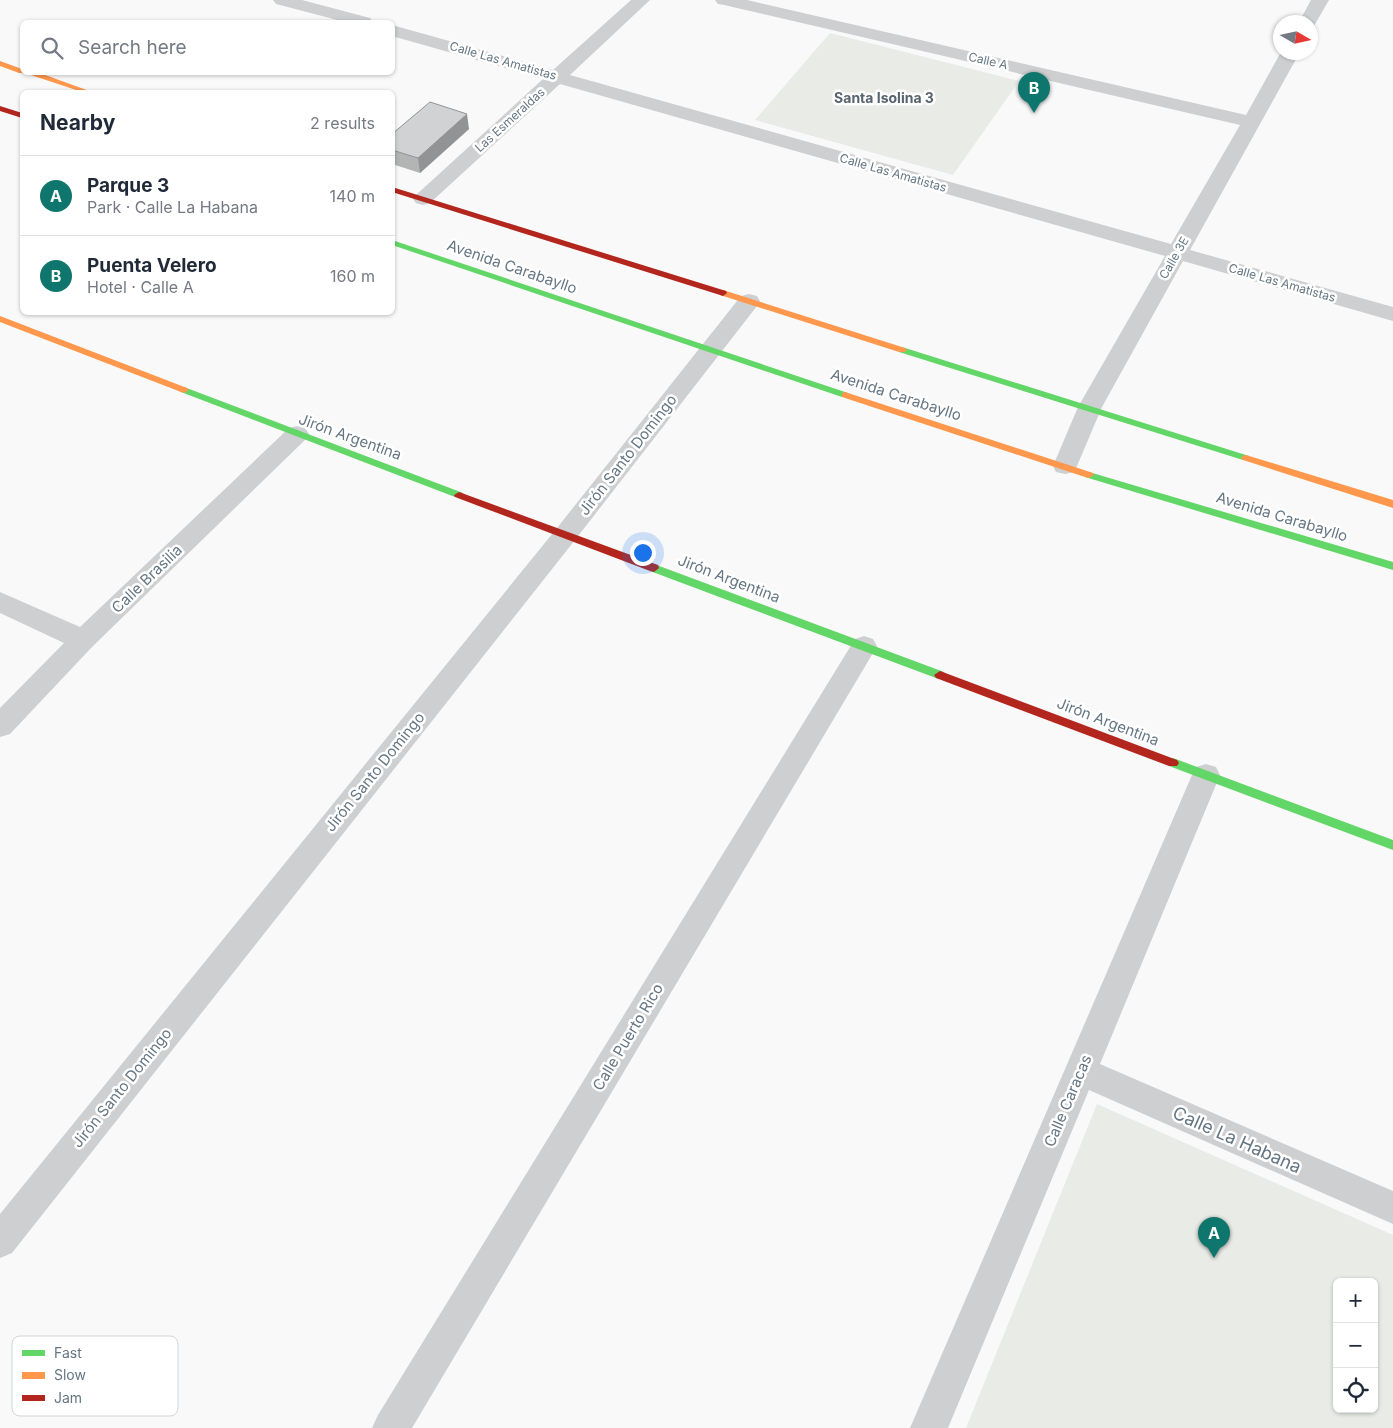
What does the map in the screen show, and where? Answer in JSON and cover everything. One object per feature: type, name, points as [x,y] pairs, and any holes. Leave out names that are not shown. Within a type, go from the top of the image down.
[{"type":"main road","points":[[0,63],[20,69]]},
{"type":"main road","points":[[37,75],[82,90]]},
{"type":"main road","points":[[0,108],[20,115]]},
{"type":"main road","points":[[395,190],[1090,407],[1393,504]]},
{"type":"main road","name":"Avenida Carabayllo","points":[[395,243],[711,350],[1065,466],[1393,566]]},
{"type":"main road","name":"Jirón Argentina","points":[[0,318],[297,434],[1393,845]]},
{"type":"street","points":[[282,0],[357,20]]},
{"type":"street","name":"Las Esmeraldas","points":[[423,199],[641,0]]},
{"type":"street","name":"Calle A","points":[[724,0],[1251,122]]},
{"type":"street","points":[[1312,15],[1320,0]]},
{"type":"street","name":"Calle Las Amatistas","points":[[395,31],[1393,314]]},
{"type":"street","name":"Calle 3E","points":[[1065,466],[1090,407],[1286,60]]},
{"type":"street","name":"Jirón Santo Domingo","points":[[0,1241],[566,534],[749,301]]},
{"type":"street","name":"Calle Brasilia","points":[[0,726],[83,640],[297,434]]},
{"type":"street","points":[[0,602],[83,640]]},
{"type":"street","name":"Calle Puerto Rico","points":[[391,1428],[864,646]]},
{"type":"street","name":"Calle Caracas","points":[[929,1428],[1206,775]]},
{"type":"street","name":"Calle La Habana","points":[[1080,1071],[1393,1208]]},
{"type":"shaded area","points":[[830,33],[1019,81],[953,175],[755,120]]},
{"type":"shaded area","points":[[1097,1104],[1393,1235],[1393,1428],[966,1428]]},
{"type":"building","points":[[430,102],[467,114],[418,158],[395,151],[395,131]]},
{"type":"traffic: fast","points":[[395,243],[845,395]]},
{"type":"traffic: fast","points":[[902,350],[1246,458]]},
{"type":"traffic: fast","points":[[184,390],[459,495]]},
{"type":"traffic: fast","points":[[1089,475],[1393,566]]},
{"type":"traffic: fast","points":[[654,568],[940,675]]},
{"type":"traffic: fast","points":[[1173,763],[1393,845]]},
{"type":"traffic: slow","points":[[0,63],[20,70]]},
{"type":"traffic: slow","points":[[37,75],[82,90]]},
{"type":"traffic: slow","points":[[723,293],[902,350]]},
{"type":"traffic: slow","points":[[0,319],[184,390]]},
{"type":"traffic: slow","points":[[845,395],[1089,475]]},
{"type":"traffic: slow","points":[[1246,458],[1393,504]]},
{"type":"traffic: jam","points":[[0,108],[20,115]]},
{"type":"traffic: jam","points":[[395,190],[723,293]]},
{"type":"traffic: jam","points":[[459,495],[654,568]]},
{"type":"traffic: jam","points":[[940,675],[1173,763]]},
{"type":"place","name":"Puenta Velero","points":[[1034,113]]},
{"type":"place","name":"Parque 3","points":[[1214,1258]]},
{"type":"district","name":"Santa Isolina 3","points":[[884,98]]}]
